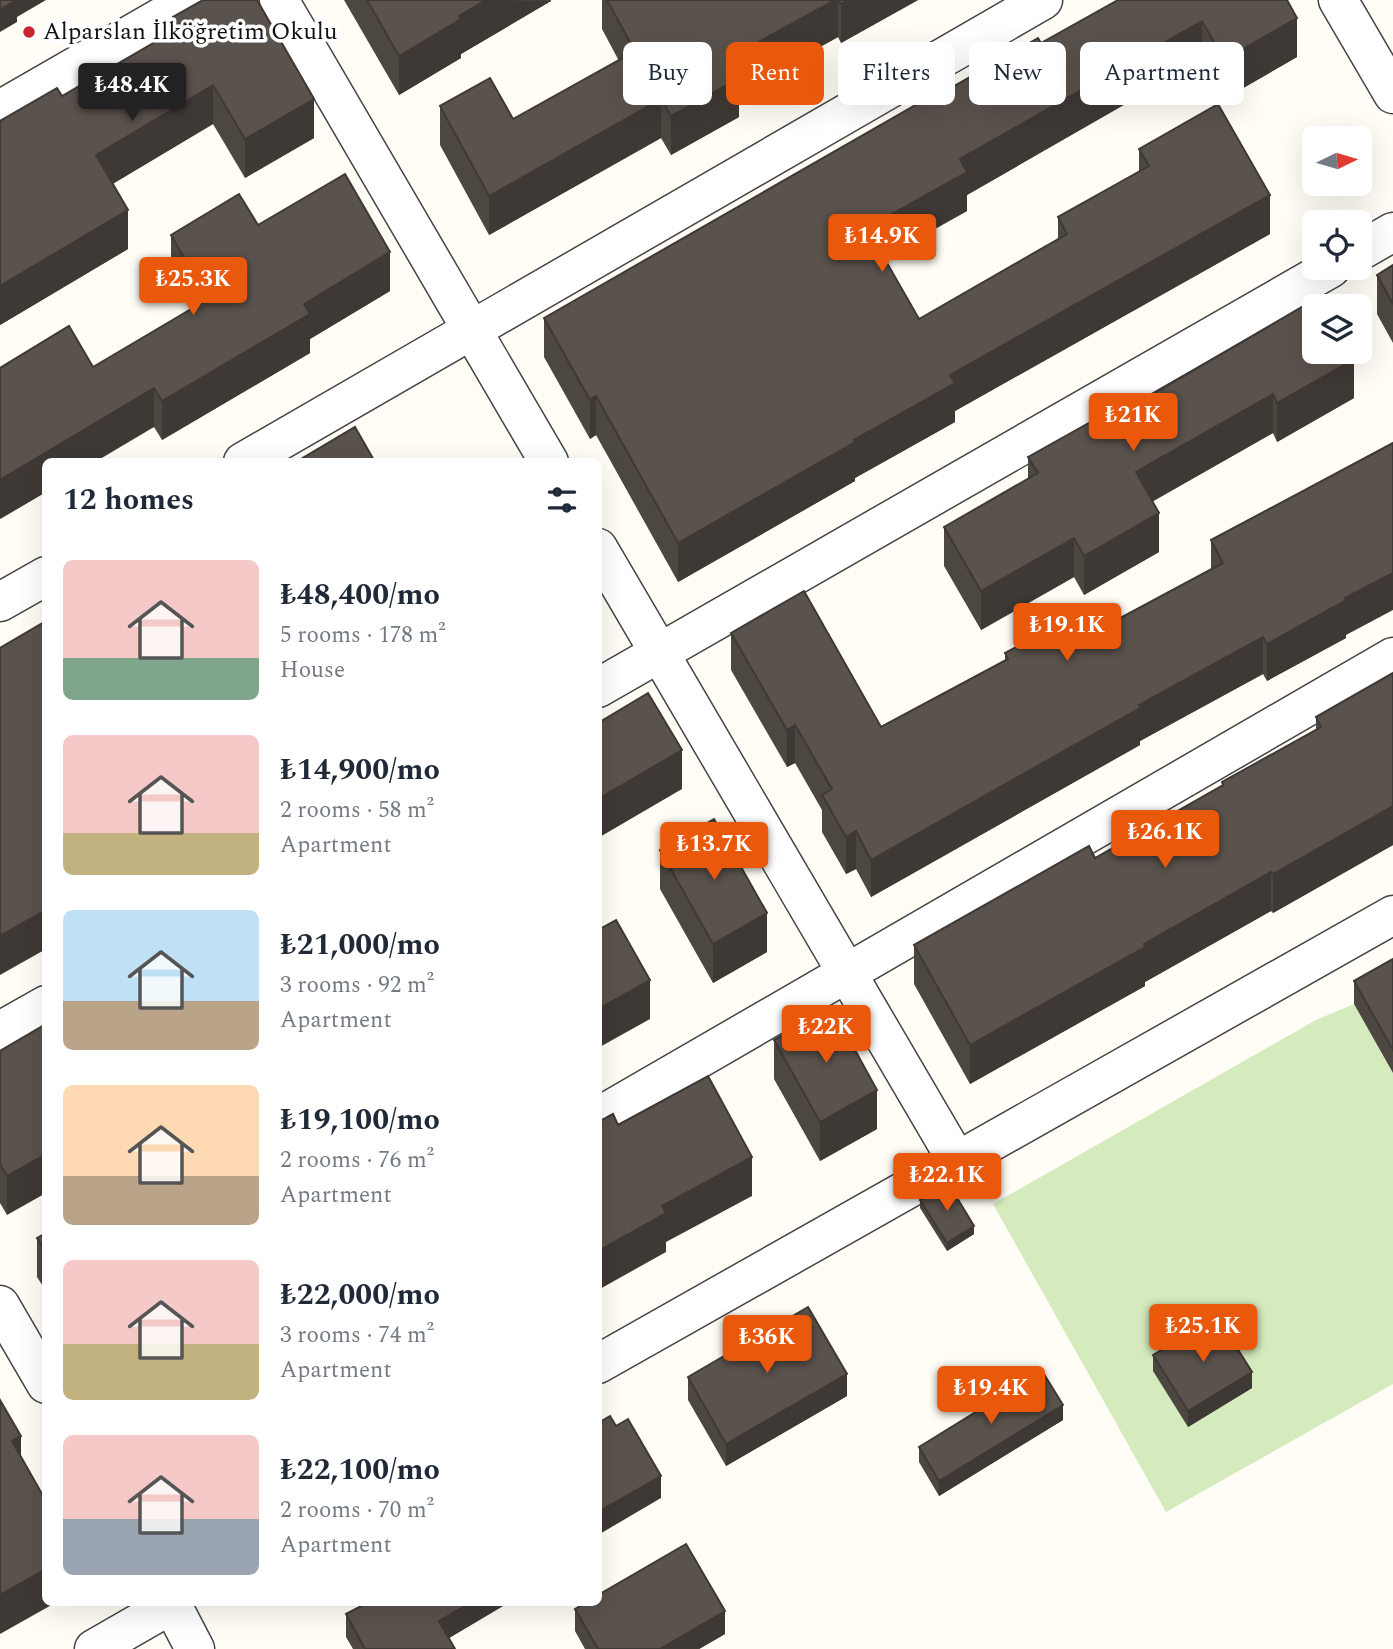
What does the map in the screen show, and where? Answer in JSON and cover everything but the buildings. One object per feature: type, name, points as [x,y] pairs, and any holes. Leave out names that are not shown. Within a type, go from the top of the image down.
[{"type":"street","points":[[0,110],[191,0]]},
{"type":"street","points":[[279,0],[547,458]]},
{"type":"street","points":[[250,458],[1043,0]]},
{"type":"street","points":[[1338,0],[1393,94]]},
{"type":"street","points":[[1372,244],[1393,232]]},
{"type":"street","points":[[602,686],[1310,280]]},
{"type":"street","points":[[602,555],[957,1161]]},
{"type":"street","points":[[0,602],[42,578]]},
{"type":"street","points":[[602,1115],[1393,657]]},
{"type":"street","points":[[602,1362],[1393,915]]},
{"type":"street","points":[[0,1031],[42,1007]]},
{"type":"street","points":[[4,1323],[42,1378]]},
{"type":"street","points":[[94,1649],[168,1606]]},
{"type":"street","points":[[174,1606],[195,1649]]},
{"type":"green space","points":[[1354,1004],[1393,1073],[1393,1384],[1166,1512],[993,1204],[1316,1020]]},
{"type":"place","name":"Alparslan İlköğretim Okulu","points":[[29,32]]}]
